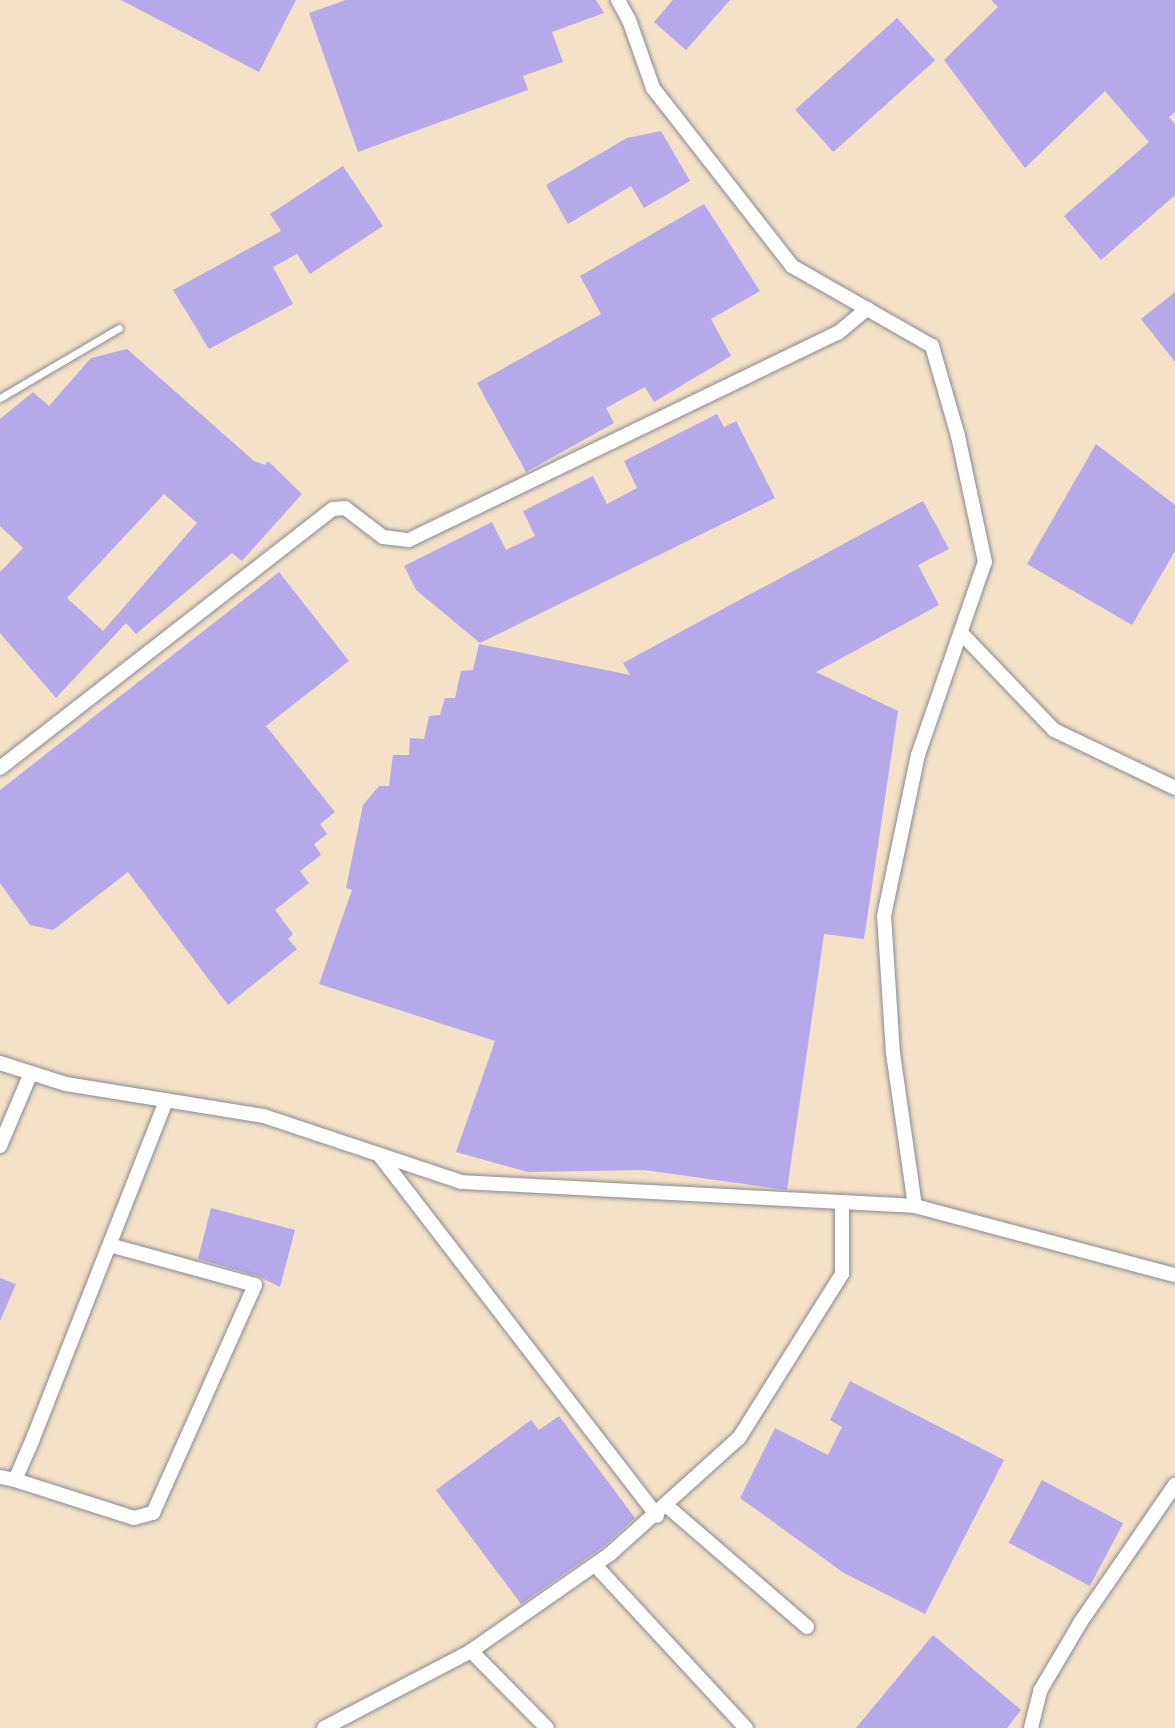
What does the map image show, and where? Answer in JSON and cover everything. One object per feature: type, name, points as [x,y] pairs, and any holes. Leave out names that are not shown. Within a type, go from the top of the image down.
[{"type":"street","points":[[618,0],[653,88],[792,266],[932,346],[958,436],[985,562],[918,755],[884,916],[893,1054],[915,1206]]},
{"type":"street","points":[[2,760],[333,509],[345,508],[383,537],[409,540],[838,333],[867,309]]},
{"type":"street","points":[[961,634],[1054,730],[1175,788]]},
{"type":"street","points":[[0,1063],[66,1084],[264,1116],[461,1182],[915,1206],[1175,1275]]},
{"type":"street","points":[[0,1146],[31,1073]]},
{"type":"street","points":[[110,1245],[255,1285],[153,1513],[134,1518],[7,1478],[110,1245],[166,1100]]},
{"type":"street","points":[[379,1155],[662,1511],[807,1627]]},
{"type":"street","points":[[324,1728],[471,1650],[595,1564],[662,1511],[739,1438],[842,1274],[842,1202]]},
{"type":"street","points":[[1031,1728],[1037,1699],[1054,1668],[1175,1485]]},
{"type":"street","points":[[595,1564],[746,1728]]},
{"type":"street","points":[[471,1650],[547,1728]]},
{"type":"lane","points":[[0,398],[119,328]]},
{"type":"building","points":[[121,0],[296,0],[259,72]]},
{"type":"building","points":[[346,0],[596,0],[604,13],[552,32],[563,62],[523,76],[528,90],[358,152],[309,13]]},
{"type":"building","points":[[673,0],[730,0],[686,50],[654,22]]},
{"type":"building","points":[[991,0],[1175,0],[1175,112],[1169,117],[1175,124],[1175,195],[1101,260],[1064,216],[1149,142],[1105,91],[1025,168],[944,60],[998,7]]},
{"type":"building","points":[[897,18],[935,60],[833,152],[795,110]]},
{"type":"building","points":[[661,131],[690,181],[644,208],[631,186],[568,224],[546,185],[627,138]]},
{"type":"building","points":[[343,166],[383,226],[310,274],[297,254],[273,267],[293,304],[209,349],[173,290],[281,231],[270,214]]},
{"type":"building","points":[[704,204],[760,291],[711,319],[731,356],[654,402],[645,387],[606,408],[614,423],[526,472],[477,383],[601,314],[580,276]]},
{"type":"building","points":[[1175,292],[1175,362],[1141,319]]},
{"type":"building","points":[[127,349],[254,461],[265,465],[268,461],[302,494],[242,561],[232,553],[136,634],[126,623],[56,698],[0,633],[0,572],[23,548],[0,526],[0,419],[33,392],[49,406],[91,358]],"holes":[[[164,494],[197,523],[103,631],[67,598]]]},
{"type":"building","points":[[717,414],[724,427],[736,421],[775,498],[480,643],[416,590],[404,566],[492,522],[506,550],[535,536],[523,511],[593,476],[607,504],[637,488],[624,461]]},
{"type":"building","points":[[1096,444],[1175,505],[1175,551],[1132,625],[1027,564]]},
{"type":"building","points":[[923,501],[949,549],[918,565],[939,605],[816,672],[898,711],[864,939],[824,934],[787,1190],[644,1170],[528,1172],[456,1152],[495,1041],[319,984],[352,890],[346,888],[363,805],[379,786],[389,786],[393,755],[409,755],[410,738],[424,739],[429,716],[440,715],[445,698],[455,698],[461,671],[473,670],[479,644],[630,675],[623,663]]},
{"type":"building","points":[[279,572],[349,661],[266,726],[335,812],[320,824],[327,834],[314,844],[321,855],[300,871],[309,883],[275,910],[293,934],[288,939],[297,949],[228,1005],[128,872],[53,930],[30,925],[0,883],[0,790]]},
{"type":"building","points":[[211,1208],[295,1230],[280,1287],[258,1276],[198,1259]]},
{"type":"building","points":[[0,1278],[16,1284],[0,1321]]},
{"type":"building","points":[[850,1381],[1004,1460],[925,1614],[844,1573],[740,1498],[775,1428],[828,1455],[842,1427],[830,1420]]},
{"type":"building","points":[[559,1416],[635,1518],[604,1546],[521,1604],[436,1490],[531,1420],[539,1430]]},
{"type":"building","points":[[1042,1480],[1123,1523],[1090,1586],[1009,1543]]},
{"type":"building","points":[[933,1635],[1021,1710],[1007,1728],[856,1728]]}]
